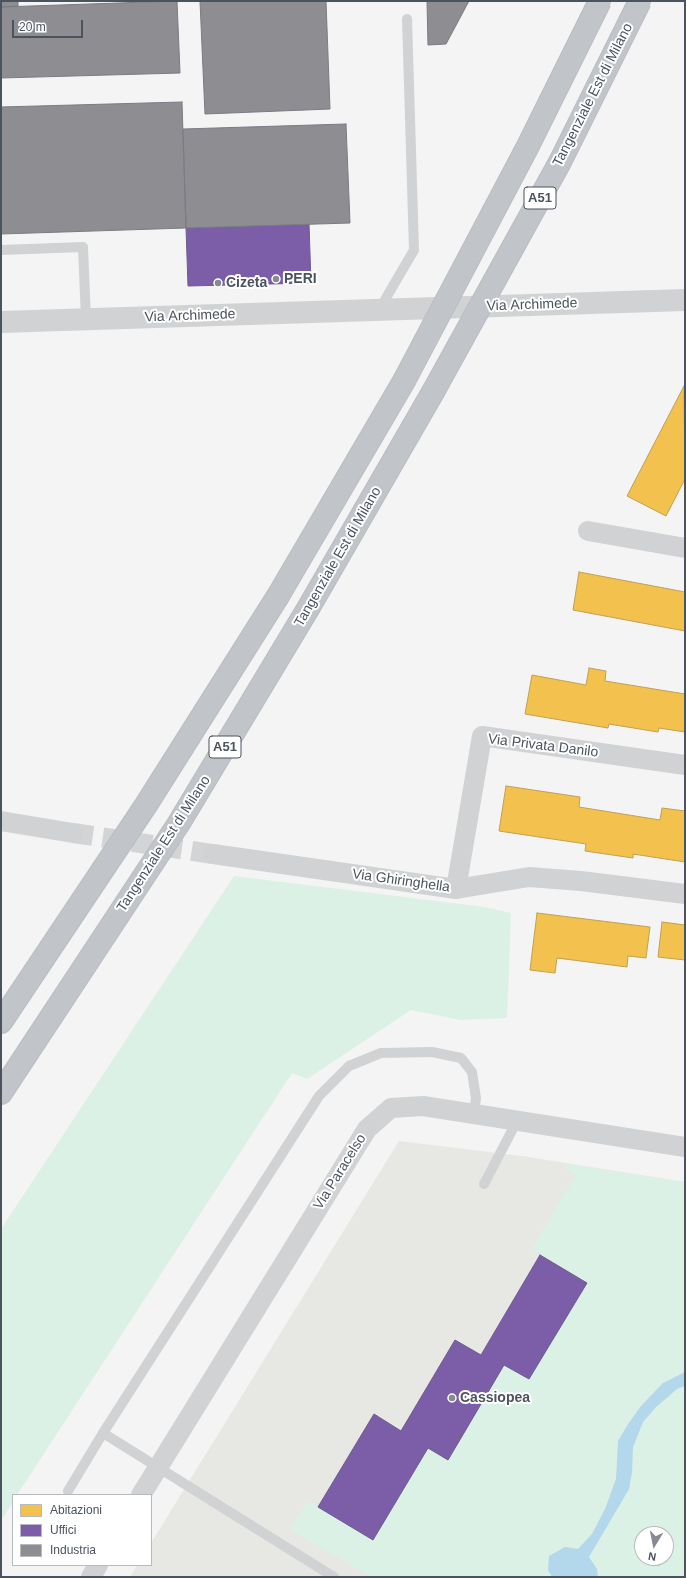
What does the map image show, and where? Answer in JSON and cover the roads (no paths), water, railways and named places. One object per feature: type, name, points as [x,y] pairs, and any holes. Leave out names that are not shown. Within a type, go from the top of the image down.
[{"type":"highway","name":"A51","points":[[1,1022],[146,805],[278,596],[404,382],[524,152],[600,1]]},
{"type":"highway","name":"Tangenziale Est di Milano","points":[[1,1092],[179,823],[309,607],[433,392],[560,162],[640,1]]},
{"type":"street","name":"Via Archimede","points":[[1,322],[685,300]]},
{"type":"street","points":[[588,531],[685,548]]},
{"type":"street","name":"Via Privata Danilo","points":[[456,889],[482,736],[685,765]]},
{"type":"street","points":[[1,821],[73,832]]},
{"type":"street","name":"Via Ghiringhella","points":[[212,854],[456,889],[529,877],[581,881],[685,894]]},
{"type":"street","name":"Via Paracelso","points":[[142,1494],[367,1129],[391,1108],[423,1106],[685,1147]]},
{"type":"street","points":[[91,1577],[97,1566]]},
{"type":"lane","points":[[379,310],[414,250],[407,19]]},
{"type":"lane","points":[[1,250],[84,247],[86,320]]},
{"type":"lane","points":[[68,1490],[319,1096],[349,1066],[381,1053],[432,1052],[461,1058],[472,1072],[476,1098],[474,1114]]},
{"type":"lane","points":[[484,1184],[517,1121]]},
{"type":"lane","points":[[103,1433],[334,1577]]},
{"type":"water","points":[[685,1372],[685,1386],[677,1389],[656,1407],[643,1422],[633,1447],[632,1473],[629,1489],[589,1557],[597,1569],[598,1577],[552,1577],[548,1570],[549,1556],[565,1547],[578,1549],[592,1534],[605,1509],[616,1479],[618,1441],[628,1424],[641,1406],[663,1383]]},
{"type":"tunnel","points":[[73,833],[213,854]]},
{"type":"place","name":"PERI","points":[[276,279]]},
{"type":"place","name":"Cizeta","points":[[218,283]]},
{"type":"place","name":"Cassiopea","points":[[452,1398]]}]
